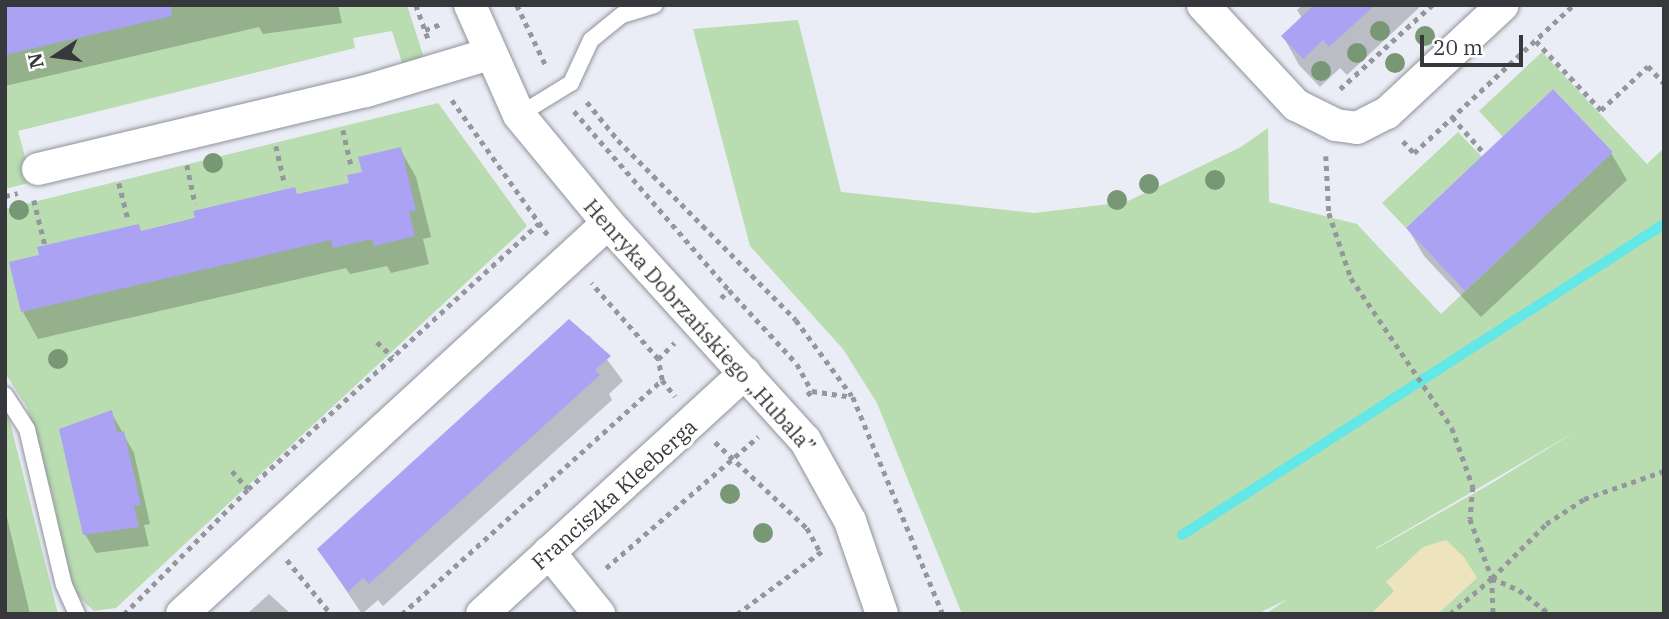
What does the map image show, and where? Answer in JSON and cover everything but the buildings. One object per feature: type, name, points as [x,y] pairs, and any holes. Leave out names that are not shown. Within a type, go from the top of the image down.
[{"type":"street","name":"Henryka Dobrzańskiego „Hubala”","points":[[470,5],[489,54],[519,115],[608,223],[785,415],[822,466],[861,549],[882,614]]},
{"type":"street","points":[[1203,5],[1296,106],[1324,106],[1357,128],[1372,122],[1503,5]]},
{"type":"street","points":[[35,179],[440,71],[489,54]]},
{"type":"street","points":[[182,614],[561,250],[608,223]]},
{"type":"street","name":"Franciszka Kleeberga","points":[[482,614],[745,373]]},
{"type":"street","points":[[549,552],[591,601]]},
{"type":"lane","points":[[519,115],[565,87],[591,40],[622,15],[654,5]]},
{"type":"lane","points":[[5,395],[27,429],[64,585],[77,614]]},
{"type":"path","points":[[402,614],[662,380],[658,359],[561,250],[465,125],[440,71],[416,5]]},
{"type":"path","points":[[517,5],[586,129],[729,290]]},
{"type":"path","points":[[1432,5],[1324,106],[1329,213],[1351,278],[1452,428],[1473,487],[1470,519],[1492,578],[1493,614]]},
{"type":"path","points":[[1536,41],[1601,110],[1648,65],[1664,83]]},
{"type":"path","points":[[565,87],[796,320],[853,397],[943,614]]},
{"type":"path","points":[[1452,117],[1485,153]]},
{"type":"path","points":[[342,127],[351,164]]},
{"type":"path","points":[[272,132],[285,186]]},
{"type":"path","points":[[184,154],[195,204]]},
{"type":"path","points":[[115,169],[128,220]]},
{"type":"path","points":[[35,179],[45,246]]},
{"type":"path","points":[[124,614],[248,489],[539,223]]},
{"type":"path","points":[[377,342],[393,357]]},
{"type":"path","points":[[591,601],[729,459],[812,391],[853,397]]},
{"type":"path","points":[[729,459],[745,466],[807,528],[820,551]]},
{"type":"path","points":[[232,471],[248,489]]},
{"type":"path","points":[[1450,614],[1492,578],[1546,524],[1584,499],[1664,471]]},
{"type":"path","points":[[737,614],[820,551],[861,549]]},
{"type":"path","points":[[1492,578],[1519,590],[1550,614]]},
{"type":"green space","points":[[5,5],[407,5],[424,58],[403,66],[392,31],[353,38],[355,48],[18,131],[32,182],[5,189]]},
{"type":"green space","points":[[798,20],[841,192],[1034,213],[1126,202],[1241,147],[1268,128],[1269,202],[1357,224],[1441,314],[1613,152],[1553,89],[1503,137],[1479,111],[1542,52],[1647,164],[1664,148],[1664,614],[1265,614],[1288,599],[1257,614],[962,614],[877,403],[843,349],[750,246],[693,29]],"holes":[[[1578,430],[1492,483],[1376,549]]]},
{"type":"green space","points":[[438,103],[527,226],[116,608],[94,611],[71,590],[52,494],[27,407],[5,373],[5,209]]},
{"type":"green space","points":[[1458,132],[1482,157],[1406,228],[1382,203]]},
{"type":"green space","points":[[5,411],[8,414],[58,614],[5,614]]},
{"type":"sand","points":[[1446,540],[1464,557],[1477,578],[1438,614],[1371,614],[1394,591],[1386,582],[1423,547]]},
{"type":"waterway","points":[[1182,535],[1664,224]]}]
